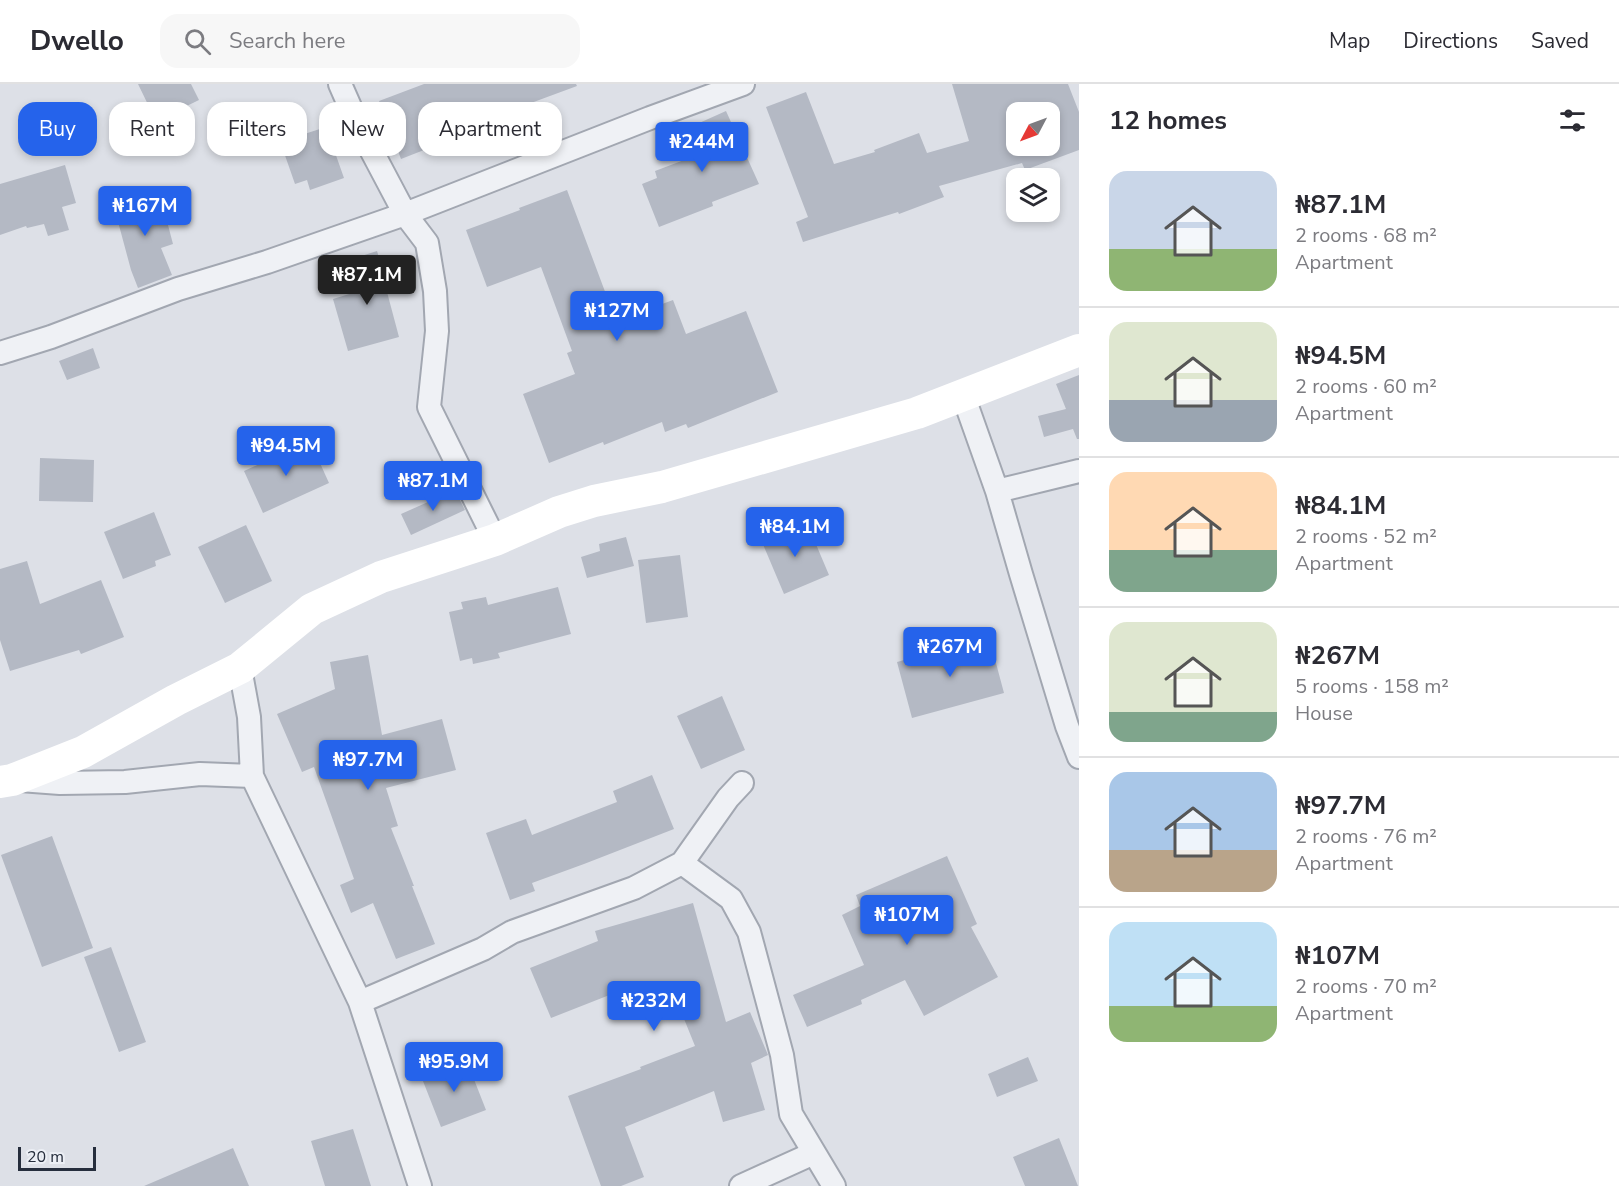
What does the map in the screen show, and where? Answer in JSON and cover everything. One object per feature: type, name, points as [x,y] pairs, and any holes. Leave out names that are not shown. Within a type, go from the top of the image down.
[{"type":"street","points":[[340,84],[358,125],[405,214],[427,243],[435,291],[437,331],[429,407],[495,540]]},
{"type":"street","points":[[0,353],[51,337],[178,289],[267,262],[405,214],[729,86]]},
{"type":"street","points":[[6,781],[83,752],[176,700],[240,668],[312,609],[381,577],[495,540],[559,512],[594,501],[684,481],[916,413],[1079,350]]},
{"type":"street","points":[[963,395],[997,491],[1067,726],[1079,757]]},
{"type":"street","points":[[997,491],[1079,471]]},
{"type":"street","points":[[240,668],[249,717],[252,777],[360,1002],[420,1186]]},
{"type":"street","points":[[6,781],[125,782],[200,774],[252,777]]},
{"type":"street","points":[[360,1002],[483,949],[512,932],[634,888],[682,863],[728,798],[742,783]]},
{"type":"street","points":[[682,863],[731,899],[749,932],[782,1055],[791,1114],[834,1186]]},
{"type":"street","points":[[741,1186],[814,1153]]},
{"type":"building","points":[[138,84],[191,84],[199,100],[195,102],[147,102]]},
{"type":"building","points":[[424,84],[576,84],[577,86],[534,102],[418,102],[418,152],[401,159],[400,156],[406,156],[406,102],[379,101]]},
{"type":"building","points":[[952,84],[1068,84],[1079,112],[1079,150],[1030,168],[1024,168],[1022,163],[939,186],[944,197],[899,214],[898,212],[803,242],[796,222],[808,217],[766,107],[806,92],[834,164],[875,152],[874,150],[919,133],[927,153],[969,141]]},
{"type":"building","points":[[726,111],[759,184],[712,202],[713,206],[659,227],[642,184],[657,178],[655,171],[700,154],[688,128]]},
{"type":"building","points":[[319,129],[319,156],[336,156],[344,178],[310,190],[307,180],[295,184],[285,156],[307,156],[307,133]]},
{"type":"building","points":[[65,165],[76,203],[62,207],[69,230],[48,236],[44,224],[27,228],[26,226],[0,235],[0,184]]},
{"type":"building","points":[[567,190],[616,321],[673,300],[686,334],[746,311],[778,392],[688,428],[686,424],[665,432],[662,422],[604,445],[603,442],[549,463],[523,394],[575,374],[567,353],[572,351],[541,267],[487,287],[466,230]]},
{"type":"building","points":[[159,191],[173,244],[161,248],[172,275],[138,288],[113,203]]},
{"type":"building","points":[[377,251],[399,337],[348,351],[333,299],[359,291],[349,260]]},
{"type":"building","points":[[93,348],[100,368],[67,380],[59,361]]},
{"type":"building","points":[[1079,375],[1079,439],[1073,429],[1044,437],[1038,416],[1066,409],[1056,384]]},
{"type":"building","points":[[310,441],[329,483],[263,513],[244,471]]},
{"type":"building","points":[[40,458],[94,460],[93,502],[39,501]]},
{"type":"building","points":[[455,490],[465,510],[411,535],[401,514]]},
{"type":"building","points":[[154,512],[171,555],[155,561],[156,566],[123,579],[104,532]]},
{"type":"building","points":[[807,523],[829,575],[784,594],[762,542]]},
{"type":"building","points":[[246,525],[272,581],[225,603],[198,547]]},
{"type":"building","points":[[626,537],[634,566],[587,578],[581,557],[600,551],[599,544]]},
{"type":"building","points":[[680,555],[688,617],[646,623],[638,560]]},
{"type":"building","points":[[27,561],[40,604],[101,580],[124,637],[81,654],[79,650],[10,671],[0,640],[0,569]]},
{"type":"building","points":[[558,587],[571,634],[498,653],[500,658],[473,664],[472,658],[460,661],[449,612],[463,609],[461,602],[486,597],[488,605]]},
{"type":"building","points":[[989,637],[1004,693],[912,718],[897,662]]},
{"type":"building","points":[[368,655],[382,735],[442,719],[456,770],[386,788],[398,826],[391,828],[435,944],[396,959],[373,903],[351,913],[340,885],[354,879],[314,767],[302,772],[277,714],[335,689],[330,662]]},
{"type":"building","points":[[722,696],[745,750],[701,769],[677,716]]},
{"type":"building","points":[[652,775],[674,829],[532,883],[535,891],[510,900],[486,833],[526,819],[532,835],[617,802],[613,791]]},
{"type":"building","points":[[52,836],[93,948],[42,967],[1,855]]},
{"type":"building","points":[[947,856],[977,924],[971,927],[998,977],[924,1016],[905,980],[861,1000],[862,1004],[807,1027],[793,995],[864,965],[842,915],[860,906],[856,895]]},
{"type":"building","points":[[693,903],[726,1022],[750,1012],[768,1055],[751,1063],[765,1110],[723,1122],[714,1091],[625,1127],[644,1177],[621,1186],[601,1186],[568,1096],[695,1046],[678,1004],[619,1018],[612,994],[551,1018],[530,968],[598,941],[595,931]]},
{"type":"building","points":[[111,947],[146,1042],[119,1052],[84,957]]},
{"type":"building","points":[[1028,1057],[1038,1081],[997,1097],[988,1074]]},
{"type":"building","points":[[466,1059],[486,1110],[441,1127],[421,1076]]},
{"type":"building","points":[[353,1129],[371,1186],[325,1186],[311,1141]]},
{"type":"building","points":[[1059,1138],[1078,1186],[1025,1186],[1013,1157]]},
{"type":"building","points":[[233,1148],[249,1186],[144,1186]]}]
